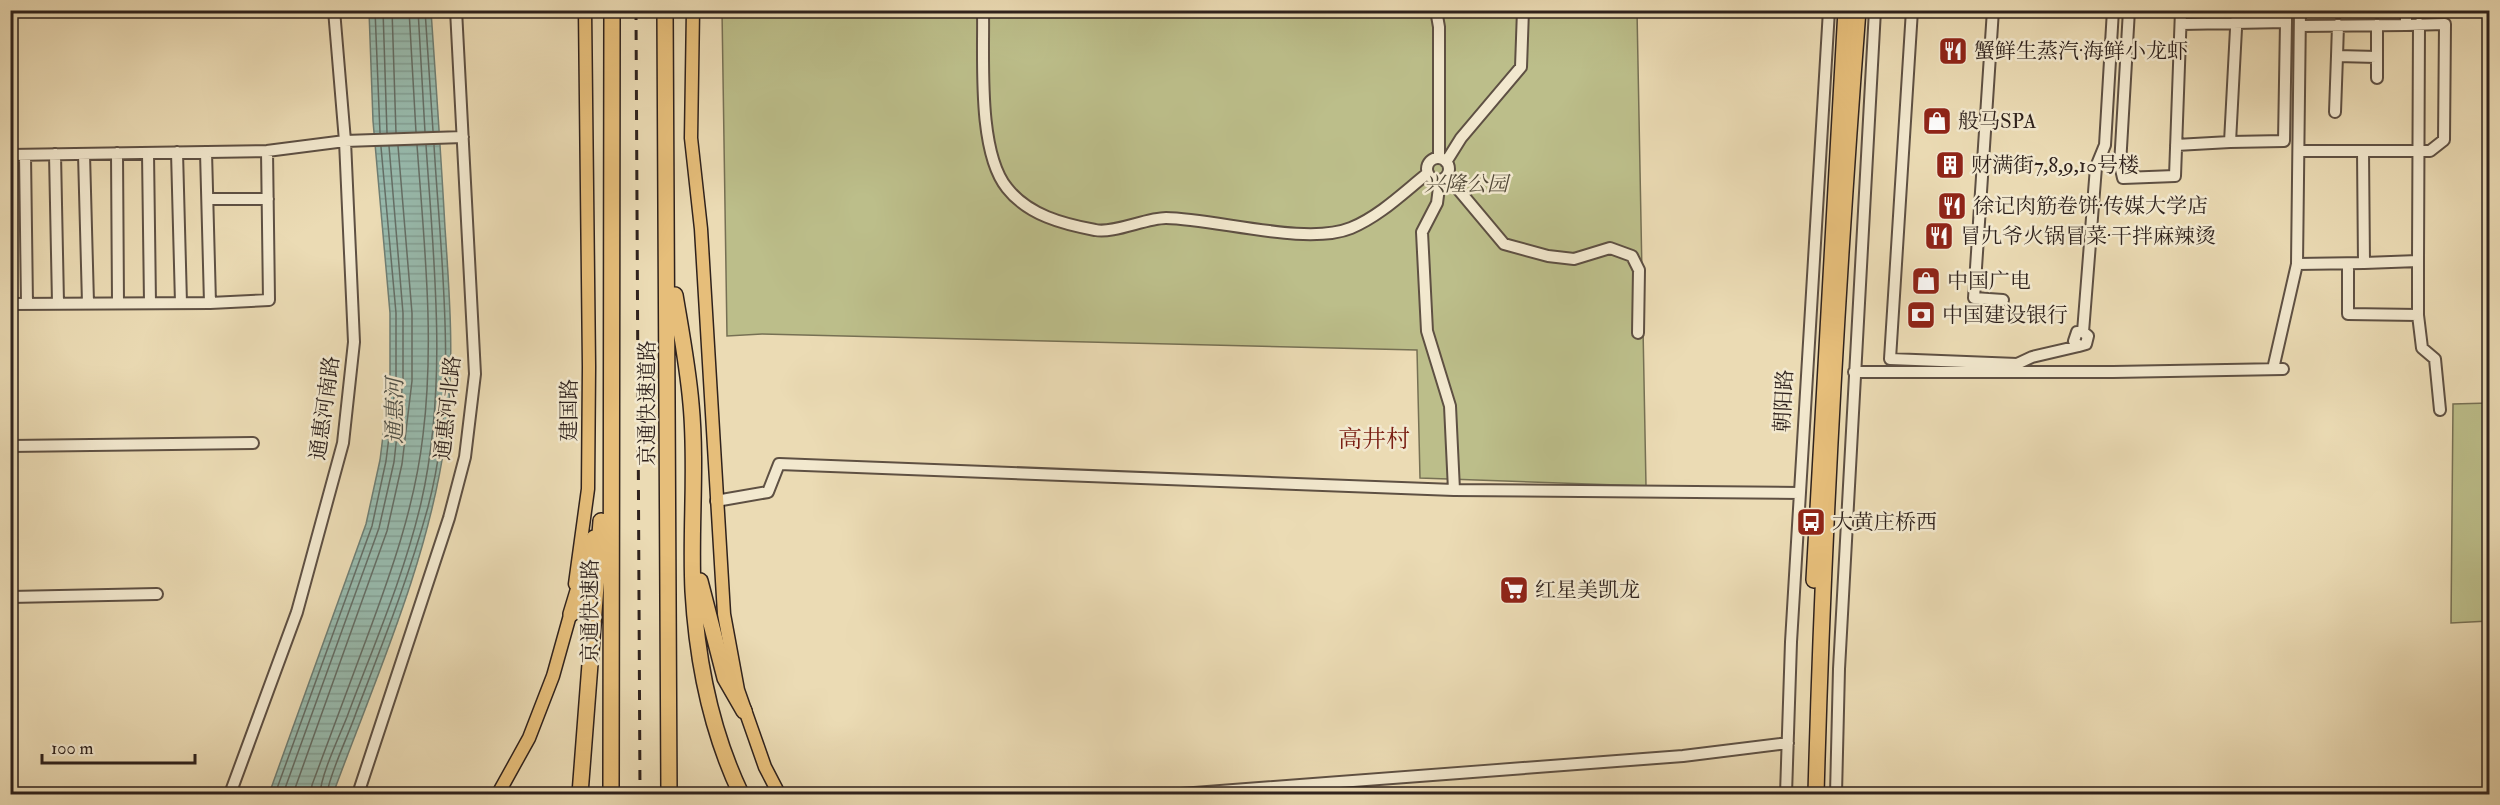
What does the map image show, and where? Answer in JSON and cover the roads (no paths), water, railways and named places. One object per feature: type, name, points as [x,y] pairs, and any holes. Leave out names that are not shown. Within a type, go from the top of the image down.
[{"type":"highway","points":[[603,10],[613,190]]},
{"type":"highway","name":"京通快速道路","points":[[610,428],[613,190],[612,10]]},
{"type":"highway","name":"京通快速道路","points":[[666,10],[669,795]]},
{"type":"highway","points":[[666,118],[674,10]]},
{"type":"highway","name":"朝阳路","points":[[1806,795],[1809,669],[1846,10]]},
{"type":"highway","points":[[1816,795],[1819,670],[1858,10]]},
{"type":"highway","points":[[667,242],[691,405],[693,545],[698,644],[706,691],[721,742],[741,795]]},
{"type":"highway","points":[[580,795],[610,428]]},
{"type":"highway","name":"京通快速路","points":[[610,428],[611,795]]},
{"type":"highway","points":[[571,614],[602,509]]},
{"type":"highway","points":[[693,545],[709,621],[725,678],[744,711]]},
{"type":"highway","points":[[721,742],[751,795]]},
{"type":"main road","name":"建国路","points":[[498,795],[529,738],[553,676],[571,614],[588,489],[589,355],[585,10]]},
{"type":"main road","points":[[693,10],[691,138],[701,229],[724,614],[730,653],[744,711],[765,767],[779,795]]},
{"type":"street","name":"通惠河南路","points":[[230,795],[297,612],[343,443],[354,342],[345,141],[334,10]]},
{"type":"street","name":"通惠河北路","points":[[358,795],[433,568],[465,457],[475,374],[458,137],[456,10]]},
{"type":"street","points":[[983,10],[988,149],[1006,188],[1031,210],[1055,220],[1098,231],[1161,218],[1184,218],[1317,235],[1350,228],[1384,209],[1428,173]]},
{"type":"street","points":[[1436,10],[1439,27],[1443,159],[1449,169],[1443,178],[1437,203],[1422,232],[1422,243],[1427,331],[1450,406],[1454,489]]},
{"type":"street","points":[[1443,178],[1433,179],[1428,173],[1428,166],[1443,159],[1521,67],[1524,10]]},
{"type":"street","name":"朝阳路","points":[[1786,795],[1791,642],[1829,10]]},
{"type":"street","points":[[1836,795],[1839,669],[1875,10]]},
{"type":"street","points":[[1912,10],[1890,359],[2017,364],[2032,357],[2086,344],[2088,336],[2084,332],[2096,167],[2105,145],[2113,10]]},
{"type":"street","points":[[1993,10],[1974,298],[2003,300]]},
{"type":"street","points":[[2129,10],[2120,165],[2123,178],[2175,176],[2181,10]]},
{"type":"street","points":[[2229,142],[2237,10]]},
{"type":"street","points":[[1854,372],[2113,372],[2278,369],[2298,264],[2300,10]]},
{"type":"street","points":[[2406,10],[2406,25]]},
{"type":"street","points":[[2176,146],[2284,141],[2286,16],[2236,23],[2181,24]]},
{"type":"street","points":[[2418,24],[2418,315],[2422,348],[2435,358],[2440,410]]},
{"type":"street","points":[[2299,150],[2430,151],[2444,140],[2445,24],[2300,26]]},
{"type":"street","points":[[2376,25],[2378,78]]},
{"type":"street","points":[[2335,112],[2338,26]]},
{"type":"street","points":[[2337,56],[2377,57]]},
{"type":"street","points":[[10,155],[267,151],[345,141],[458,137]]},
{"type":"street","points":[[10,304],[210,303],[269,300],[267,151]]},
{"type":"street","points":[[2363,151],[2364,263]]},
{"type":"street","points":[[177,152],[181,303]]},
{"type":"street","points":[[206,152],[210,303]]},
{"type":"street","points":[[117,153],[118,303]]},
{"type":"street","points":[[148,153],[150,303]]},
{"type":"street","points":[[55,154],[57,303]]},
{"type":"street","points":[[84,154],[88,303]]},
{"type":"street","points":[[25,155],[27,304]]},
{"type":"street","points":[[1443,178],[1504,244],[1548,256],[1574,259],[1610,248],[1632,256],[1639,270],[1638,333]]},
{"type":"street","points":[[208,199],[268,199]]},
{"type":"street","points":[[2298,264],[2418,261]]},
{"type":"street","points":[[2348,264],[2348,314],[2418,315]]},
{"type":"street","points":[[10,446],[253,443]]},
{"type":"street","points":[[716,501],[768,492],[779,464],[1454,489],[1800,494]]},
{"type":"street","points":[[10,597],[157,594]]},
{"type":"street","points":[[1181,795],[1683,756],[1788,743]]},
{"type":"water","name":"通惠河","points":[[369,11],[431,11],[450,308],[450,388],[445,441],[437,486],[413,576],[333,794],[269,794],[366,524],[380,460],[390,379],[390,313],[373,121]]},
{"type":"railway","points":[[636,10],[640,794]]},
{"type":"place","name":"蟹鲜生蒸汽·海鲜小龙虾","points":[[1953,51]]},
{"type":"place","name":"般马SPA","points":[[1937,121]]},
{"type":"place","name":"财满街7,8,9,10号楼","points":[[1950,165]]},
{"type":"place","name":"徐记肉筋卷饼·传媒大学店","points":[[1952,206]]},
{"type":"place","name":"冒九爷火锅冒菜·干拌麻辣烫","points":[[1939,236]]},
{"type":"place","name":"中国广电","points":[[1926,281]]},
{"type":"place","name":"中国建设银行","points":[[1921,315]]},
{"type":"place","name":"大黄庄桥西","points":[[1811,522]]},
{"type":"place","name":"红星美凯龙","points":[[1514,590]]},
{"type":"district","name":"高井村","points":[[1374,439]]},
{"type":"park label","name":"兴隆公园","points":[[1466,184]]}]
